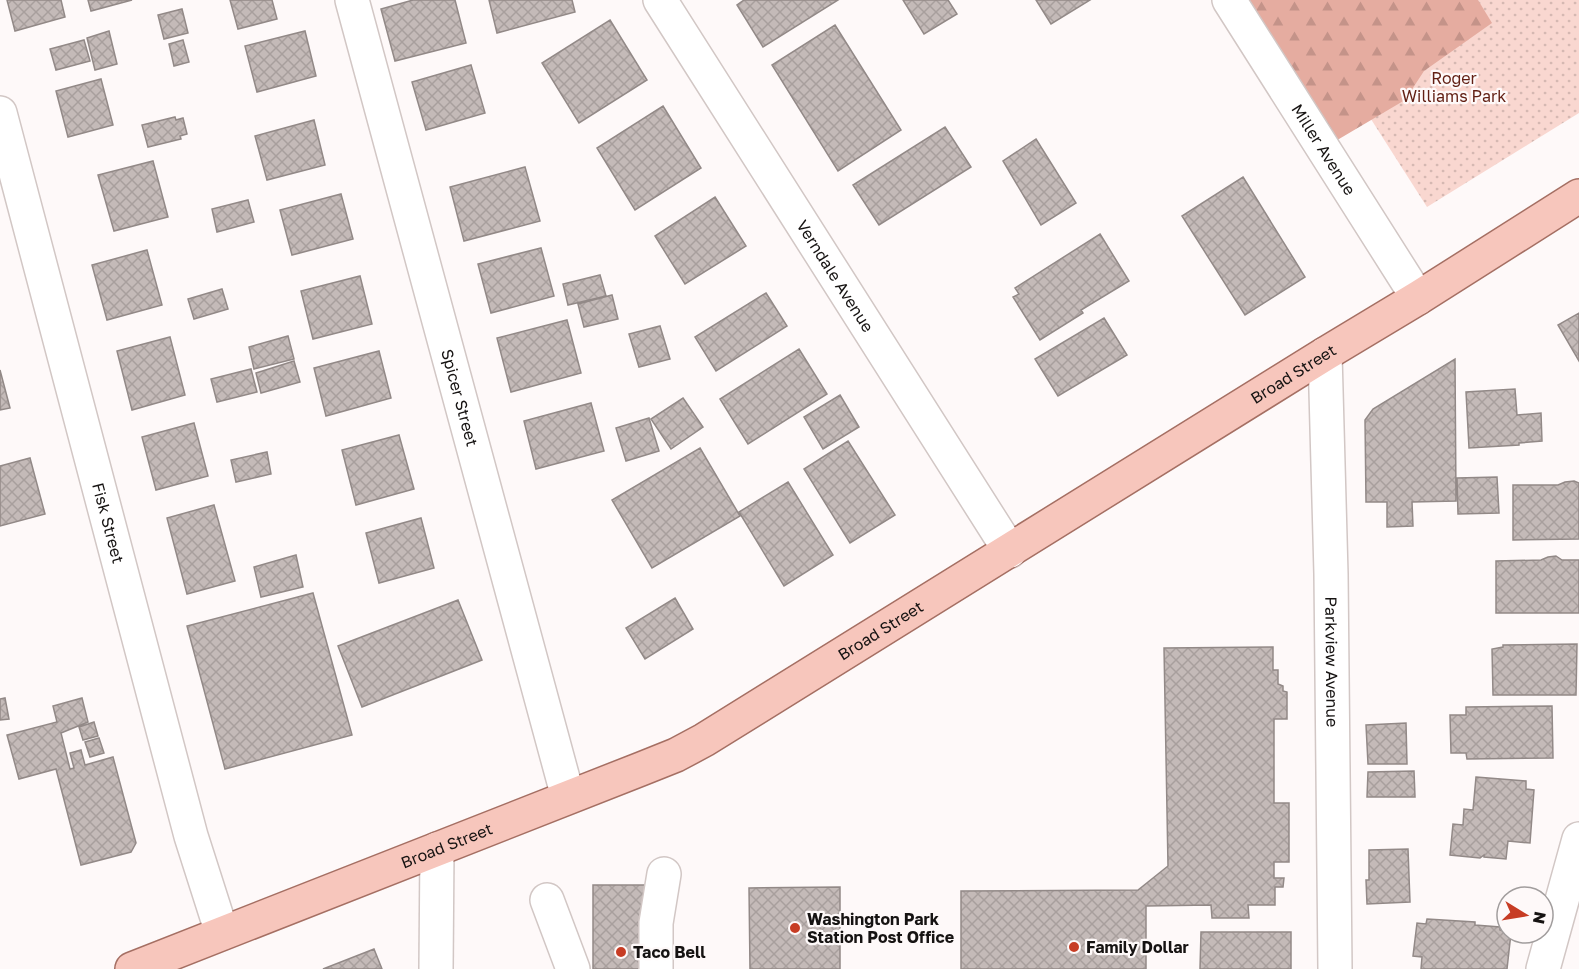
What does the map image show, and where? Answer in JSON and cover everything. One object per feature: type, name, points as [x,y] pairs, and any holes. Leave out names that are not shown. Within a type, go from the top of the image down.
[{"type":"main road","name":"Broad Street","points":[[132,969],[676,755],[705,740],[1579,196]]},
{"type":"street","name":"Spicer Street","points":[[352,0],[568,798]]},
{"type":"street","name":"Verndale Avenue","points":[[660,0],[1010,551]]},
{"type":"street","name":"Miller Avenue","points":[[1229,0],[1418,298]]},
{"type":"street","name":"Fisk Street","points":[[0,113],[190,836],[222,933]]},
{"type":"street","name":"Parkview Avenue","points":[[1325,354],[1331,574],[1335,969]]},
{"type":"street","points":[[1543,969],[1579,839]]},
{"type":"street","points":[[436,969],[437,849]]},
{"type":"street","points":[[656,969],[656,923],[664,874]]},
{"type":"street","points":[[547,900],[573,969]]},
{"type":"green space","points":[[1213,0],[1478,0],[1492,23],[1424,71],[1405,100],[1317,152],[1291,122]]},
{"type":"green space","name":"Roger Williams Park","points":[[1295,0],[1579,0],[1579,113],[1427,207]]},
{"type":"building","points":[[7,0],[61,0],[65,17],[15,31]]},
{"type":"building","points":[[88,0],[132,0],[91,11]]},
{"type":"building","points":[[230,0],[272,0],[277,19],[238,29]]},
{"type":"building","points":[[413,0],[455,0],[466,43],[395,61],[381,9]]},
{"type":"building","points":[[489,0],[572,0],[575,12],[497,33]]},
{"type":"building","points":[[744,0],[838,0],[763,47],[737,5]]},
{"type":"building","points":[[903,0],[948,0],[957,14],[924,34]]},
{"type":"building","points":[[1036,0],[1090,0],[1051,24]]},
{"type":"building","points":[[182,9],[188,33],[164,39],[158,15]]},
{"type":"building","points":[[610,20],[647,80],[579,123],[542,63]]},
{"type":"building","points":[[835,25],[901,130],[838,171],[772,65]]},
{"type":"building","points":[[109,31],[117,64],[95,70],[87,38]]},
{"type":"building","points":[[305,31],[316,76],[257,92],[245,46]]},
{"type":"building","points":[[84,40],[90,61],[56,70],[50,49]]},
{"type":"building","points":[[183,40],[189,62],[174,66],[169,44]]},
{"type":"building","points":[[471,65],[485,113],[426,130],[412,82]]},
{"type":"building","points":[[101,79],[113,125],[68,137],[56,91]]},
{"type":"building","points":[[663,106],[701,168],[635,210],[597,148]]},
{"type":"building","points":[[175,117],[176,120],[183,118],[187,134],[180,136],[181,139],[148,147],[142,125]]},
{"type":"building","points":[[314,120],[325,165],[267,180],[255,136]]},
{"type":"building","points":[[945,127],[971,167],[879,225],[853,185]]},
{"type":"building","points":[[1036,139],[1076,203],[1041,225],[1003,161]]},
{"type":"building","points":[[153,161],[168,217],[114,231],[98,175]]},
{"type":"building","points":[[525,167],[540,221],[464,241],[450,187]]},
{"type":"building","points":[[1243,177],[1305,277],[1245,315],[1182,216]]},
{"type":"building","points":[[341,194],[353,239],[292,255],[280,210]]},
{"type":"building","points":[[715,197],[746,246],[685,284],[655,236]]},
{"type":"building","points":[[248,200],[254,222],[217,232],[212,209]]},
{"type":"building","points":[[1100,234],[1129,281],[1081,310],[1083,313],[1040,340],[1013,297],[1019,294],[1015,288]]},
{"type":"building","points":[[541,248],[554,296],[491,313],[478,264]]},
{"type":"building","points":[[147,250],[162,305],[107,320],[92,265]]},
{"type":"building","points":[[600,275],[606,296],[568,305],[563,284]]},
{"type":"building","points":[[360,276],[372,324],[313,339],[301,291]]},
{"type":"building","points":[[222,289],[228,309],[194,319],[188,299]]},
{"type":"building","points":[[766,293],[787,326],[716,371],[695,337]]},
{"type":"building","points":[[612,295],[618,319],[584,327],[578,304]]},
{"type":"building","points":[[1579,313],[1579,361],[1558,325]]},
{"type":"building","points":[[1104,318],[1127,355],[1058,396],[1035,359]]},
{"type":"building","points":[[567,320],[581,373],[511,392],[497,338]]},
{"type":"building","points":[[660,326],[670,359],[639,367],[629,334]]},
{"type":"building","points":[[288,336],[294,359],[254,369],[249,347]]},
{"type":"building","points":[[170,337],[185,395],[132,410],[117,351]]},
{"type":"building","points":[[799,349],[827,394],[748,444],[720,399]]},
{"type":"building","points":[[379,351],[391,398],[326,416],[314,368]]},
{"type":"building","points":[[1455,359],[1456,501],[1412,502],[1413,526],[1387,527],[1387,502],[1366,502],[1365,420],[1373,409]]},
{"type":"building","points":[[294,361],[300,382],[261,393],[256,373]]},
{"type":"building","points":[[251,369],[257,392],[217,402],[211,379]]},
{"type":"building","points":[[0,370],[10,408],[0,410]]},
{"type":"building","points":[[1515,389],[1517,415],[1541,413],[1542,441],[1469,448],[1466,392]]},
{"type":"building","points":[[840,395],[859,427],[823,449],[804,417]]},
{"type":"building","points":[[683,398],[703,427],[671,449],[651,419]]},
{"type":"building","points":[[591,403],[604,451],[536,469],[524,421]]},
{"type":"building","points":[[649,418],[659,451],[626,461],[616,428]]},
{"type":"building","points":[[194,423],[208,476],[156,490],[142,437]]},
{"type":"building","points":[[399,435],[414,489],[356,505],[342,450]]},
{"type":"building","points":[[848,441],[895,515],[850,543],[804,469]]},
{"type":"building","points":[[700,448],[740,516],[652,568],[612,500]]},
{"type":"building","points":[[267,452],[271,474],[236,482],[231,460]]},
{"type":"building","points":[[30,458],[45,514],[0,526],[0,466]]},
{"type":"building","points":[[1497,477],[1499,513],[1458,514],[1457,478]]},
{"type":"building","points":[[1574,481],[1579,483],[1579,539],[1513,540],[1513,485],[1558,485]]},
{"type":"building","points":[[788,482],[833,555],[784,586],[739,512]]},
{"type":"building","points":[[214,505],[235,581],[187,594],[167,518]]},
{"type":"building","points":[[421,518],[434,568],[379,583],[366,533]]},
{"type":"building","points":[[296,555],[303,587],[261,597],[254,567]]},
{"type":"building","points":[[1556,556],[1562,560],[1579,560],[1579,613],[1496,613],[1496,561],[1541,560]]},
{"type":"building","points":[[313,593],[352,735],[225,769],[187,626]]},
{"type":"building","points":[[675,598],[693,629],[645,659],[626,628]]},
{"type":"building","points":[[458,600],[482,660],[362,707],[338,646]]},
{"type":"building","points":[[1577,644],[1576,695],[1493,695],[1492,649],[1503,647],[1503,645]]},
{"type":"building","points":[[1273,647],[1273,670],[1278,670],[1278,684],[1283,686],[1283,691],[1287,692],[1287,719],[1274,719],[1274,803],[1289,803],[1289,862],[1274,862],[1274,878],[1284,878],[1283,887],[1275,887],[1275,905],[1248,905],[1249,918],[1212,918],[1211,905],[1146,906],[1146,969],[961,969],[961,891],[1138,890],[1168,866],[1164,648]]},
{"type":"building","points":[[5,698],[9,719],[0,720],[0,699]]},
{"type":"building","points":[[82,698],[88,722],[61,733],[70,769],[74,768],[70,753],[81,750],[85,765],[113,757],[136,843],[131,852],[81,865],[56,769],[19,779],[7,735],[57,722],[53,706]]},
{"type":"building","points":[[1552,706],[1553,758],[1467,759],[1466,753],[1451,753],[1450,715],[1466,715],[1466,707]]},
{"type":"building","points":[[94,722],[98,736],[83,740],[79,727]]},
{"type":"building","points":[[1406,723],[1407,764],[1368,764],[1366,725]]},
{"type":"building","points":[[99,738],[104,753],[90,757],[85,742]]},
{"type":"building","points":[[1414,771],[1415,797],[1367,797],[1368,772]]},
{"type":"building","points":[[1476,777],[1526,781],[1526,789],[1534,790],[1530,843],[1508,841],[1506,859],[1484,857],[1484,855],[1480,858],[1450,855],[1453,824],[1463,825],[1464,809],[1473,810]]},
{"type":"building","points":[[1408,849],[1410,902],[1367,904],[1366,880],[1369,880],[1369,850]]},
{"type":"building","points":[[593,885],[645,885],[643,969],[593,969]]},
{"type":"building","name":"Washington Park Station Post Office","points":[[840,887],[840,969],[750,969],[749,888]]},
{"type":"building","points":[[1427,919],[1475,922],[1475,925],[1495,927],[1495,945],[1510,945],[1507,969],[1421,969],[1422,957],[1413,956],[1417,923],[1426,924]]},
{"type":"building","points":[[1201,932],[1291,932],[1291,969],[1200,969]]},
{"type":"building","points":[[374,949],[382,969],[323,969]]},
{"type":"place","name":"Washington Park Station Post Office","points":[[795,928]]},
{"type":"place","name":"Family Dollar","points":[[1074,947]]},
{"type":"place","name":"Taco Bell","points":[[621,952]]}]
